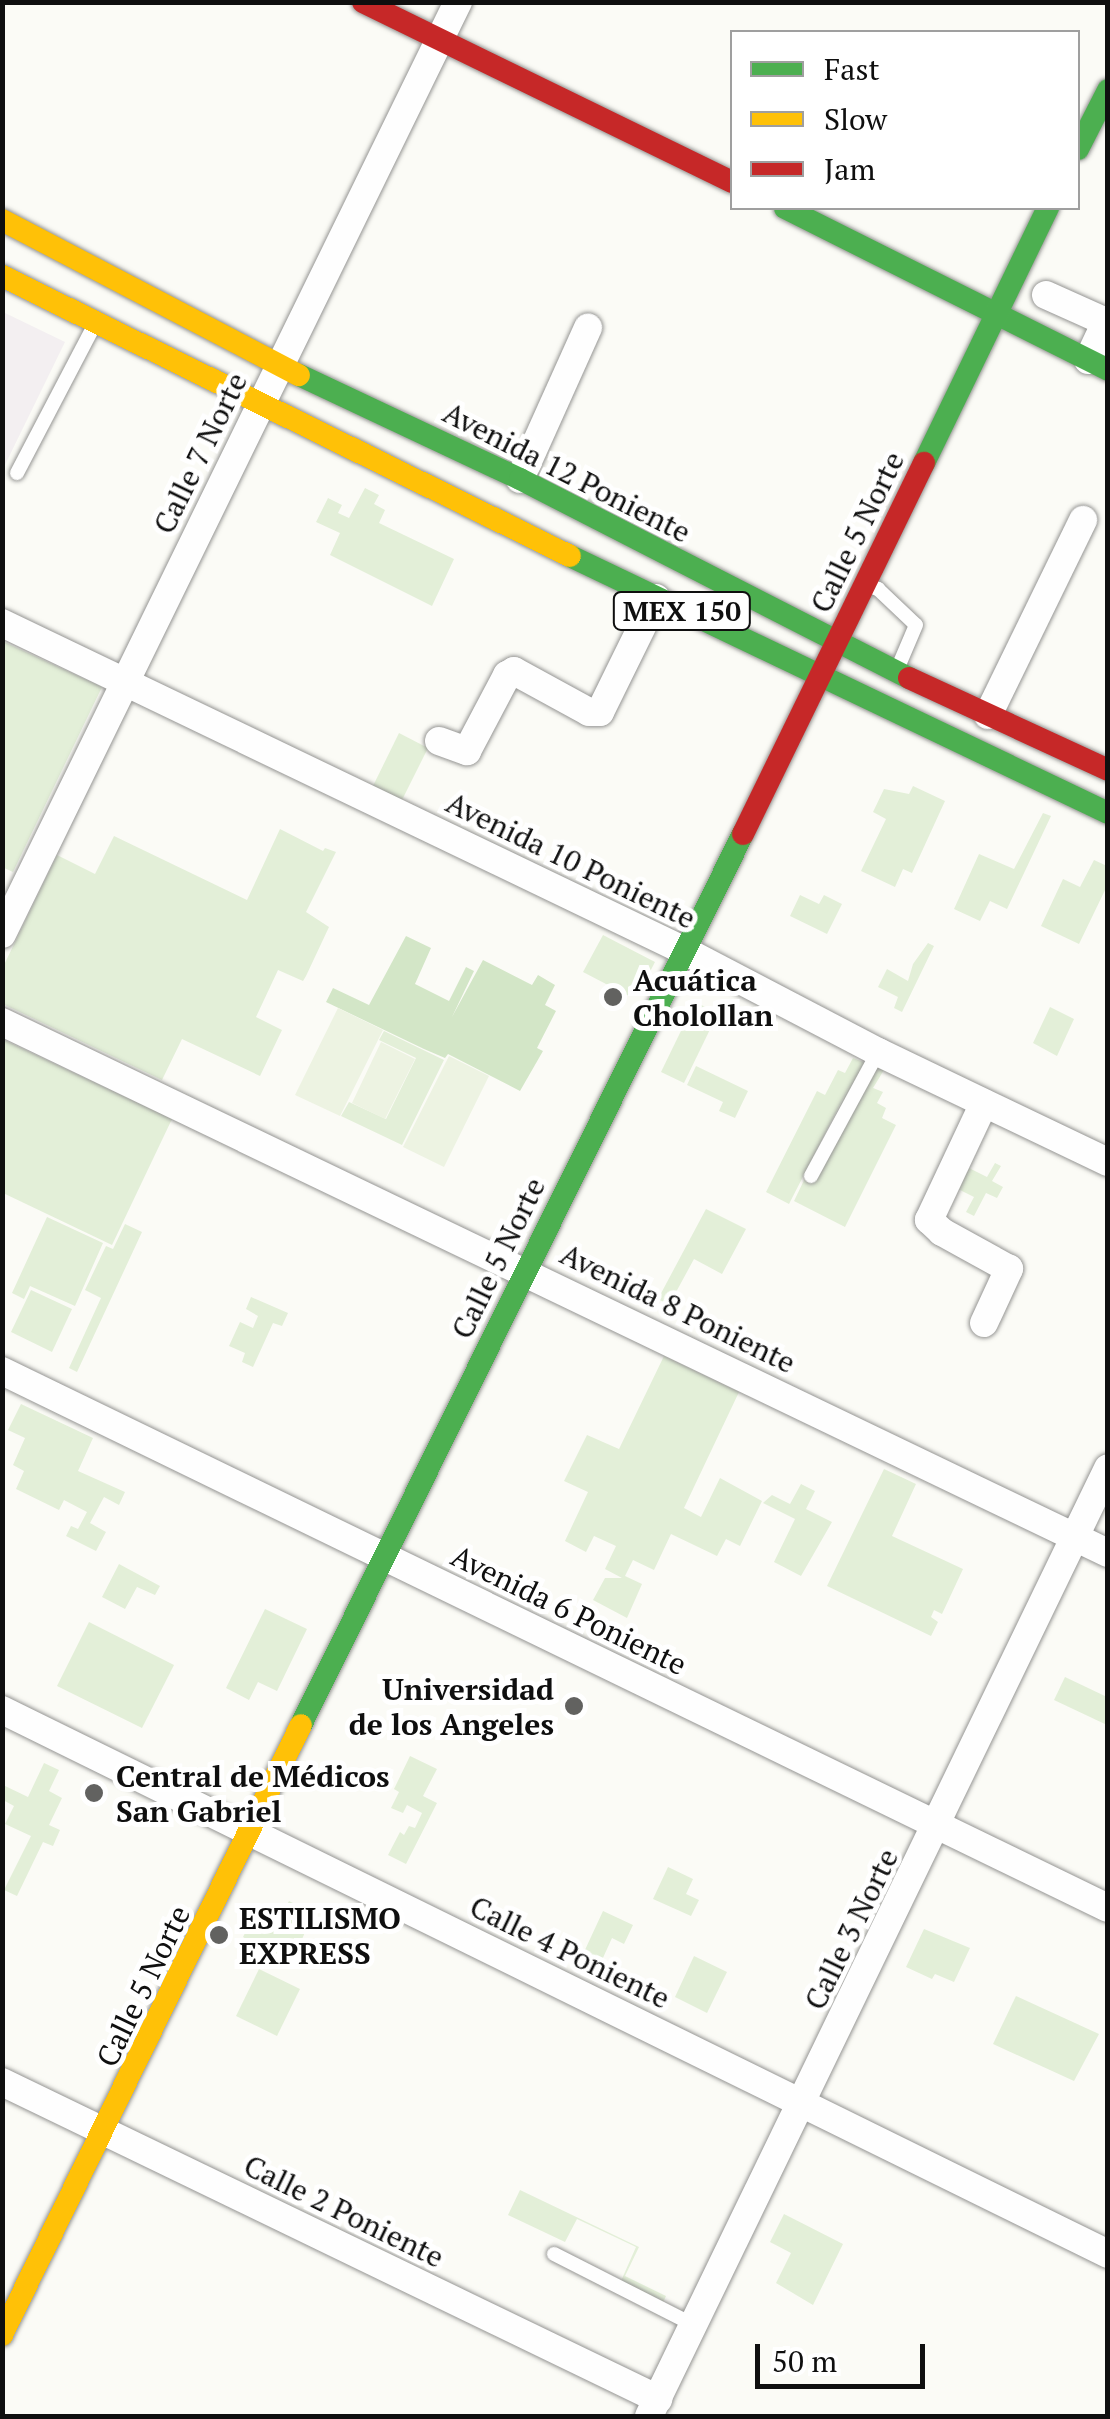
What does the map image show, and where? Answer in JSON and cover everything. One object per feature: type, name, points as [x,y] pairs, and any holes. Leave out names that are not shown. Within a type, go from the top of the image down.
[{"type":"street","points":[[364,2],[730,181]]},
{"type":"street","name":"Calle 7 Norte","points":[[2,934],[458,2]]},
{"type":"street","points":[[1080,145],[1108,90]]},
{"type":"street","points":[[789,210],[1098,365],[1107,322],[1046,295]]},
{"type":"street","name":"Calle 5 Norte","points":[[2,2335],[821,677],[995,310],[1047,210]]},
{"type":"street","name":"Avenida 12 Poniente","points":[[2,220],[280,364],[520,479],[836,644],[1108,770]]},
{"type":"street","name":"MEX 150","points":[[2,276],[656,598],[1108,813]]},
{"type":"street","points":[[520,479],[588,328]]},
{"type":"street","points":[[988,715],[1083,520]]},
{"type":"street","points":[[439,741],[467,751],[507,674],[514,671],[589,712],[600,712],[656,598]]},
{"type":"street","name":"Avenida 10 Poniente","points":[[2,623],[683,950],[878,1052],[1108,1162]]},
{"type":"street","name":"Avenida 8 Poniente","points":[[2,1022],[1108,1553]]},
{"type":"street","points":[[984,1102],[930,1220],[942,1232],[1009,1269],[984,1322]]},
{"type":"street","name":"Avenida 6 Poniente","points":[[2,1371],[1108,1908]]},
{"type":"street","name":"Calle 3 Norte","points":[[654,2408],[1108,1468]]},
{"type":"street","name":"Calle 4 Poniente","points":[[3,1712],[1108,2254]]},
{"type":"street","name":"Calle 2 Poniente","points":[[2,2082],[654,2408]]},
{"type":"lane","points":[[18,473],[95,324]]},
{"type":"lane","points":[[866,585],[878,589],[916,625],[896,672]]},
{"type":"lane","points":[[811,1176],[878,1052]]},
{"type":"lane","points":[[554,2254],[694,2325]]},
{"type":"shaded area","points":[[3,312],[65,342],[3,469]]},
{"type":"green space","points":[[365,488],[379,495],[374,504],[385,510],[379,523],[454,559],[432,606],[330,555],[340,533],[316,522],[328,498],[342,505],[338,513],[349,518]]},
{"type":"green space","points":[[2,641],[102,687],[13,872],[2,867]]},
{"type":"green space","points":[[399,733],[428,748],[400,804],[371,790]]},
{"type":"green space","points":[[913,786],[945,801],[912,873],[903,869],[895,887],[861,871],[886,819],[873,812],[884,789],[909,794]]},
{"type":"green space","points":[[1043,813],[1051,816],[1007,909],[990,901],[980,921],[954,909],[979,854],[1014,869]]},
{"type":"green space","points":[[280,829],[323,851],[325,848],[336,852],[306,912],[329,927],[306,976],[303,981],[278,970],[256,1017],[282,1030],[260,1076],[182,1039],[162,1080],[3,1004],[3,967],[57,855],[95,874],[114,836],[247,900]]},
{"type":"green space","points":[[1094,860],[1107,866],[1107,886],[1079,944],[1041,926],[1063,879],[1080,887]]},
{"type":"green space","points":[[800,895],[819,904],[824,895],[842,904],[827,934],[790,916]]},
{"type":"green space","points":[[603,935],[655,962],[638,995],[631,991],[629,996],[583,972]]},
{"type":"green space","points":[[406,936],[431,948],[415,984],[449,1001],[466,967],[474,971],[452,1017],[483,960],[532,985],[538,975],[555,985],[545,1005],[556,1011],[537,1048],[543,1051],[520,1091],[448,1054],[445,1058],[326,1002],[333,988],[369,1005]]},
{"type":"green space","points":[[928,943],[934,946],[902,1012],[894,1008],[898,997],[878,987],[887,969],[908,981],[913,964]]},
{"type":"green space","points":[[695,1002],[718,1013],[684,1083],[661,1072]]},
{"type":"green space","points":[[1050,1007],[1074,1019],[1057,1056],[1033,1043]]},
{"type":"green space","points":[[338,1008],[383,1030],[340,1116],[295,1095]]},
{"type":"green space","points":[[384,1031],[444,1060],[402,1145],[341,1116],[349,1102],[386,1119],[416,1058],[379,1040]]},
{"type":"green space","points":[[2,1039],[172,1119],[112,1245],[3,1193]]},
{"type":"green space","points":[[381,1042],[415,1059],[385,1119],[352,1103]]},
{"type":"green space","points":[[449,1056],[489,1076],[444,1167],[403,1147]]},
{"type":"green space","points":[[853,1058],[884,1070],[873,1088],[883,1092],[877,1103],[886,1108],[882,1118],[896,1125],[845,1227],[794,1201],[850,1085],[789,1204],[766,1192],[817,1091],[825,1095],[838,1070],[845,1073]]},
{"type":"green space","points":[[696,1066],[748,1091],[735,1118],[719,1111],[723,1102],[687,1085]]},
{"type":"green space","points":[[995,1163],[1001,1166],[992,1181],[1003,1187],[997,1198],[986,1193],[974,1216],[966,1212],[974,1197],[958,1189],[969,1168],[987,1177]]},
{"type":"green space","points":[[706,1209],[746,1229],[722,1274],[694,1259],[669,1305],[658,1299]]},
{"type":"green space","points":[[47,1217],[103,1243],[75,1306],[30,1286],[24,1299],[12,1293]]},
{"type":"green space","points":[[125,1224],[142,1232],[77,1372],[69,1368],[101,1298],[85,1290],[106,1246],[113,1249]]},
{"type":"green space","points":[[31,1290],[72,1309],[52,1352],[11,1332]]},
{"type":"green space","points":[[251,1297],[288,1313],[282,1326],[273,1323],[253,1367],[242,1362],[245,1353],[229,1346],[240,1322],[253,1328],[258,1316],[246,1309]]},
{"type":"green space","points":[[664,1356],[739,1392],[684,1508],[701,1517],[720,1478],[762,1501],[740,1546],[726,1539],[717,1556],[671,1534],[654,1570],[633,1560],[625,1576],[642,1584],[627,1618],[593,1600],[605,1578],[622,1578],[605,1569],[616,1546],[594,1536],[586,1552],[565,1541],[588,1492],[564,1481],[587,1435],[619,1449]]},
{"type":"green space","points":[[21,1404],[93,1438],[78,1471],[125,1492],[119,1505],[104,1497],[90,1523],[106,1532],[96,1551],[66,1536],[71,1526],[78,1529],[87,1512],[64,1500],[59,1510],[16,1489],[24,1471],[13,1465],[25,1438],[8,1430]]},
{"type":"green space","points":[[884,1469],[916,1484],[892,1536],[963,1569],[942,1614],[934,1610],[931,1617],[938,1622],[931,1636],[827,1586]]},
{"type":"green space","points":[[801,1484],[815,1491],[806,1509],[832,1522],[801,1576],[774,1562],[795,1519],[763,1503],[772,1495],[790,1504]]},
{"type":"green space","points":[[119,1564],[160,1586],[155,1595],[137,1587],[125,1609],[102,1597]]},
{"type":"green space","points":[[265,1609],[307,1629],[277,1691],[258,1682],[249,1700],[226,1688]]},
{"type":"green space","points":[[89,1622],[174,1665],[142,1728],[57,1686]]},
{"type":"green space","points":[[1065,1677],[1107,1697],[1107,1725],[1054,1700]]},
{"type":"green space","points":[[410,1756],[437,1769],[423,1796],[437,1803],[406,1864],[388,1855],[400,1832],[404,1835],[409,1826],[415,1828],[422,1813],[407,1805],[403,1813],[391,1808],[399,1792],[394,1789]]},
{"type":"green space","points":[[44,1763],[59,1770],[49,1791],[62,1798],[49,1825],[60,1830],[53,1846],[43,1842],[17,1896],[4,1890],[31,1836],[5,1824],[14,1806],[3,1800],[3,1785],[28,1797]]},
{"type":"green space","points":[[668,1867],[693,1879],[686,1894],[699,1900],[691,1916],[653,1899]]},
{"type":"green space","points":[[289,1901],[313,1913],[290,1968],[243,1937],[254,1915],[276,1926]]},
{"type":"green space","points":[[603,1911],[633,1925],[624,1944],[612,1938],[602,1960],[584,1952]]},
{"type":"green space","points":[[924,1929],[970,1948],[954,1982],[935,1974],[932,1979],[906,1967]]},
{"type":"green space","points":[[694,1956],[727,1972],[707,2013],[675,1997]]},
{"type":"green space","points":[[259,1969],[300,1989],[277,2036],[236,2016]]},
{"type":"green space","points":[[1016,1996],[1099,2034],[1074,2081],[993,2044]]},
{"type":"green space","points":[[520,2190],[639,2247],[625,2276],[666,2296],[661,2307],[660,2300],[621,2281],[636,2247],[577,2219],[565,2242],[508,2215]]},
{"type":"green space","points":[[784,2214],[843,2244],[813,2305],[776,2283],[791,2253],[770,2242]]},
{"type":"traffic: fast","points":[[1080,145],[1108,90]]},
{"type":"traffic: fast","points":[[789,210],[1108,370]]},
{"type":"traffic: fast","points":[[924,463],[1047,210]]},
{"type":"traffic: fast","points":[[299,375],[520,479],[909,678]]},
{"type":"traffic: fast","points":[[570,556],[1108,813]]},
{"type":"traffic: fast","points":[[301,1725],[743,834]]},
{"type":"traffic: slow","points":[[2,220],[299,375]]},
{"type":"traffic: slow","points":[[2,276],[570,556]]},
{"type":"traffic: slow","points":[[2,2335],[301,1725]]},
{"type":"traffic: jam","points":[[363,2],[730,181]]},
{"type":"traffic: jam","points":[[743,834],[924,463]]},
{"type":"traffic: jam","points":[[909,678],[1108,770]]},
{"type":"place","name":"Acuática Cholollan","points":[[613,997]]},
{"type":"place","name":"Universidad de los Angeles","points":[[574,1706]]},
{"type":"place","name":"Central de Médicos San Gabriel","points":[[94,1793]]},
{"type":"place","name":"ESTILISMO EXPRESS","points":[[219,1935]]}]
